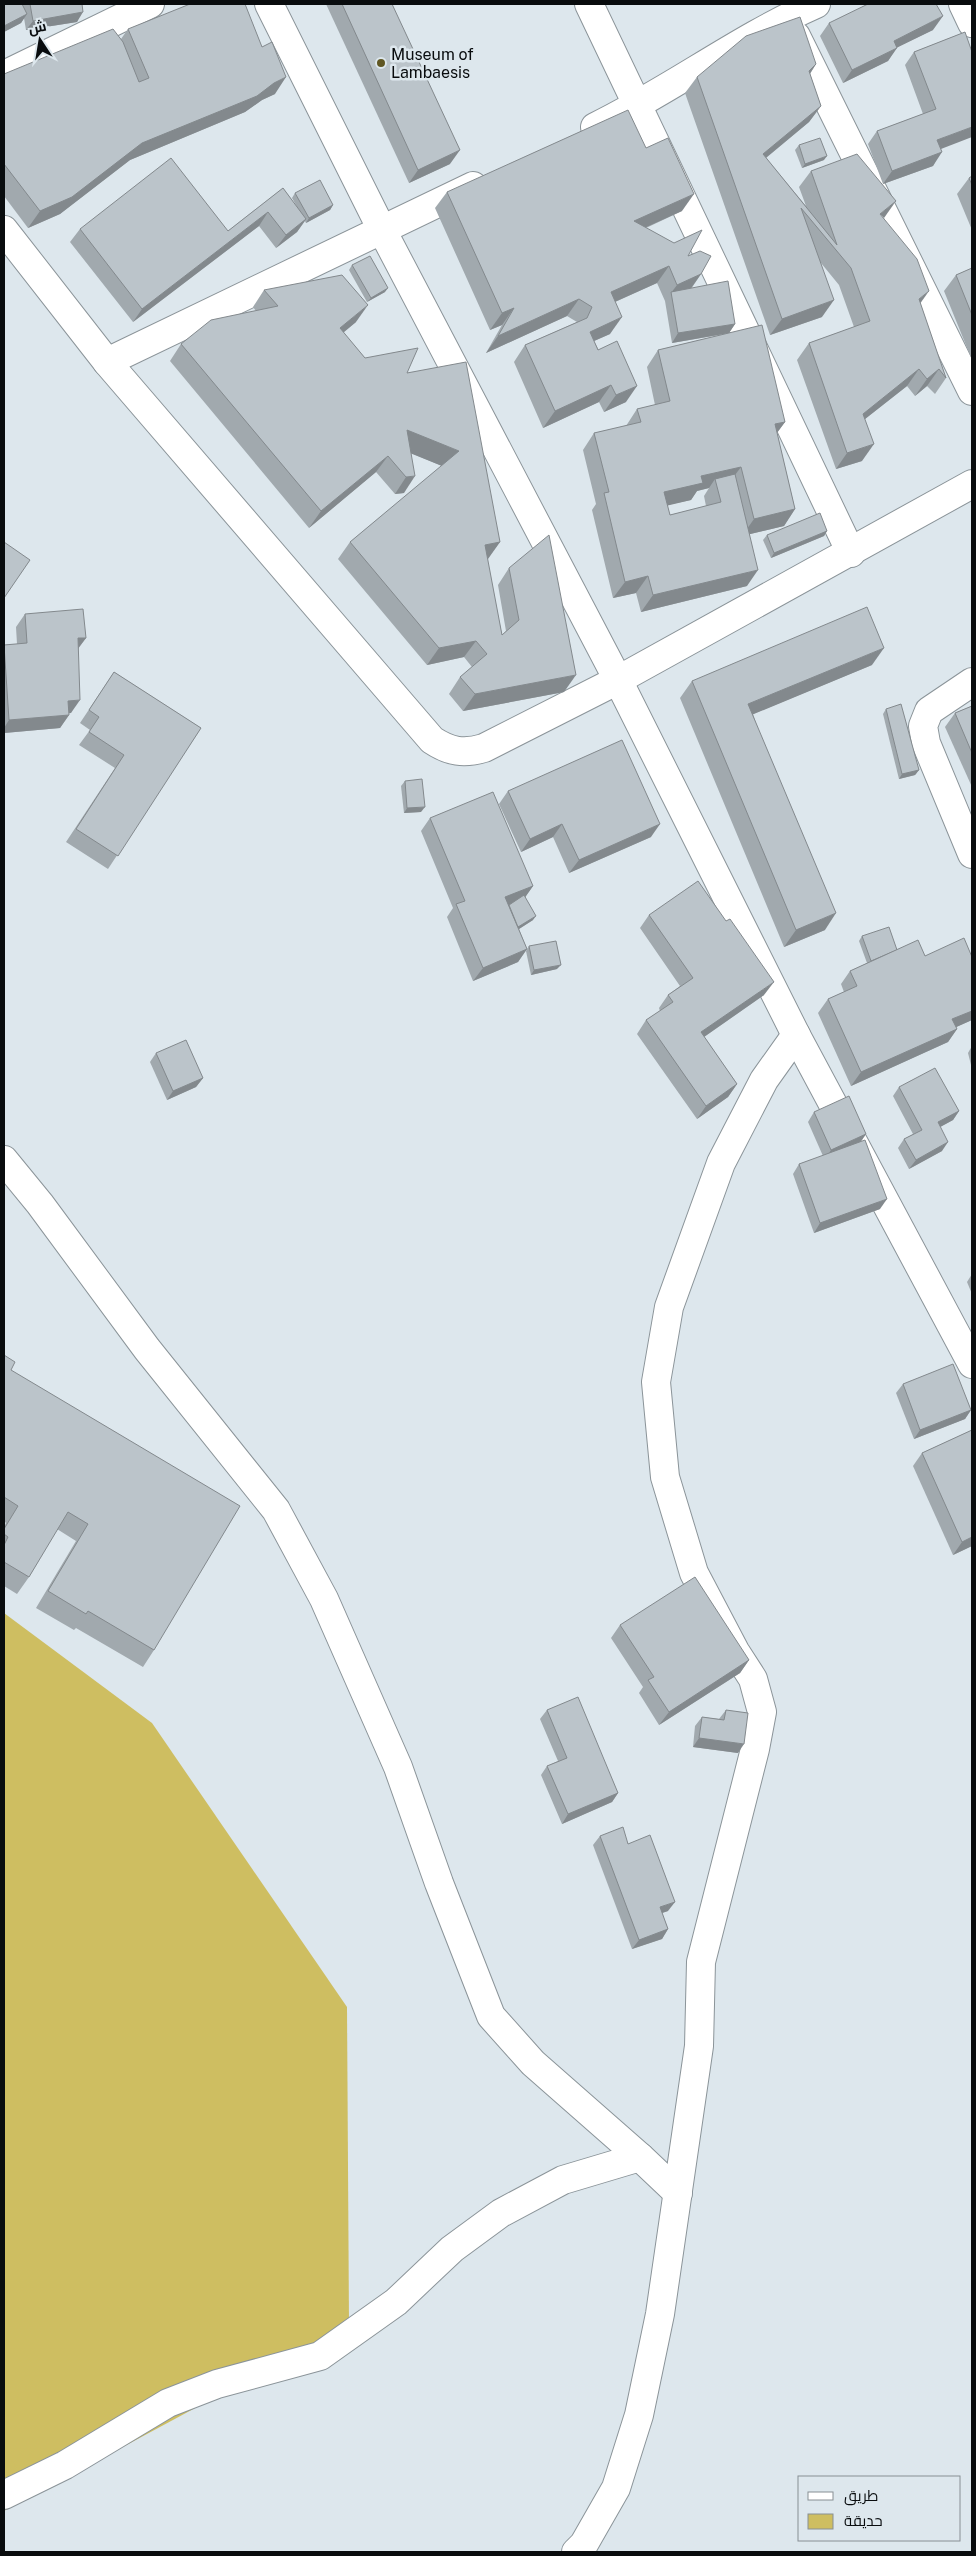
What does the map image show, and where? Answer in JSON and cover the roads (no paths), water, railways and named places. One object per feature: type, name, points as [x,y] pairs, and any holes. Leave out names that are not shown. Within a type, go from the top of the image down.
[{"type":"street","points":[[4,74],[150,4]]},
{"type":"street","points":[[269,4],[382,230],[618,680],[796,1035],[972,1364]]},
{"type":"street","points":[[589,4],[851,553]]},
{"type":"street","points":[[575,137],[637,107],[783,10],[816,4]]},
{"type":"street","points":[[963,4],[972,23]]},
{"type":"street","points":[[783,10],[972,391]]},
{"type":"street","points":[[107,362],[496,175]]},
{"type":"street","points":[[4,230],[107,362],[432,740],[444,748],[457,752],[471,752],[484,748],[618,680],[851,553],[972,484]]},
{"type":"street","points":[[972,682],[929,711],[923,726],[926,743],[972,854]]},
{"type":"street","points":[[576,2552],[584,2544],[616,2488],[639,2415],[660,2314],[699,2046],[701,1962],[755,1749],[762,1712],[753,1679],[735,1651],[694,1574],[665,1477],[656,1382],[669,1307],[721,1163],[764,1080],[796,1035]]},
{"type":"street","points":[[4,1160],[40,1204],[147,1349],[276,1510],[324,1599],[398,1767],[491,2016],[533,2064],[640,2157],[678,2193]]},
{"type":"street","points":[[4,2495],[65,2465],[168,2403],[217,2384],[320,2356],[396,2302],[452,2249],[501,2213],[563,2180],[640,2157]]},
{"type":"place","name":"Museum of Lambaesis","points":[[381,63]]}]
